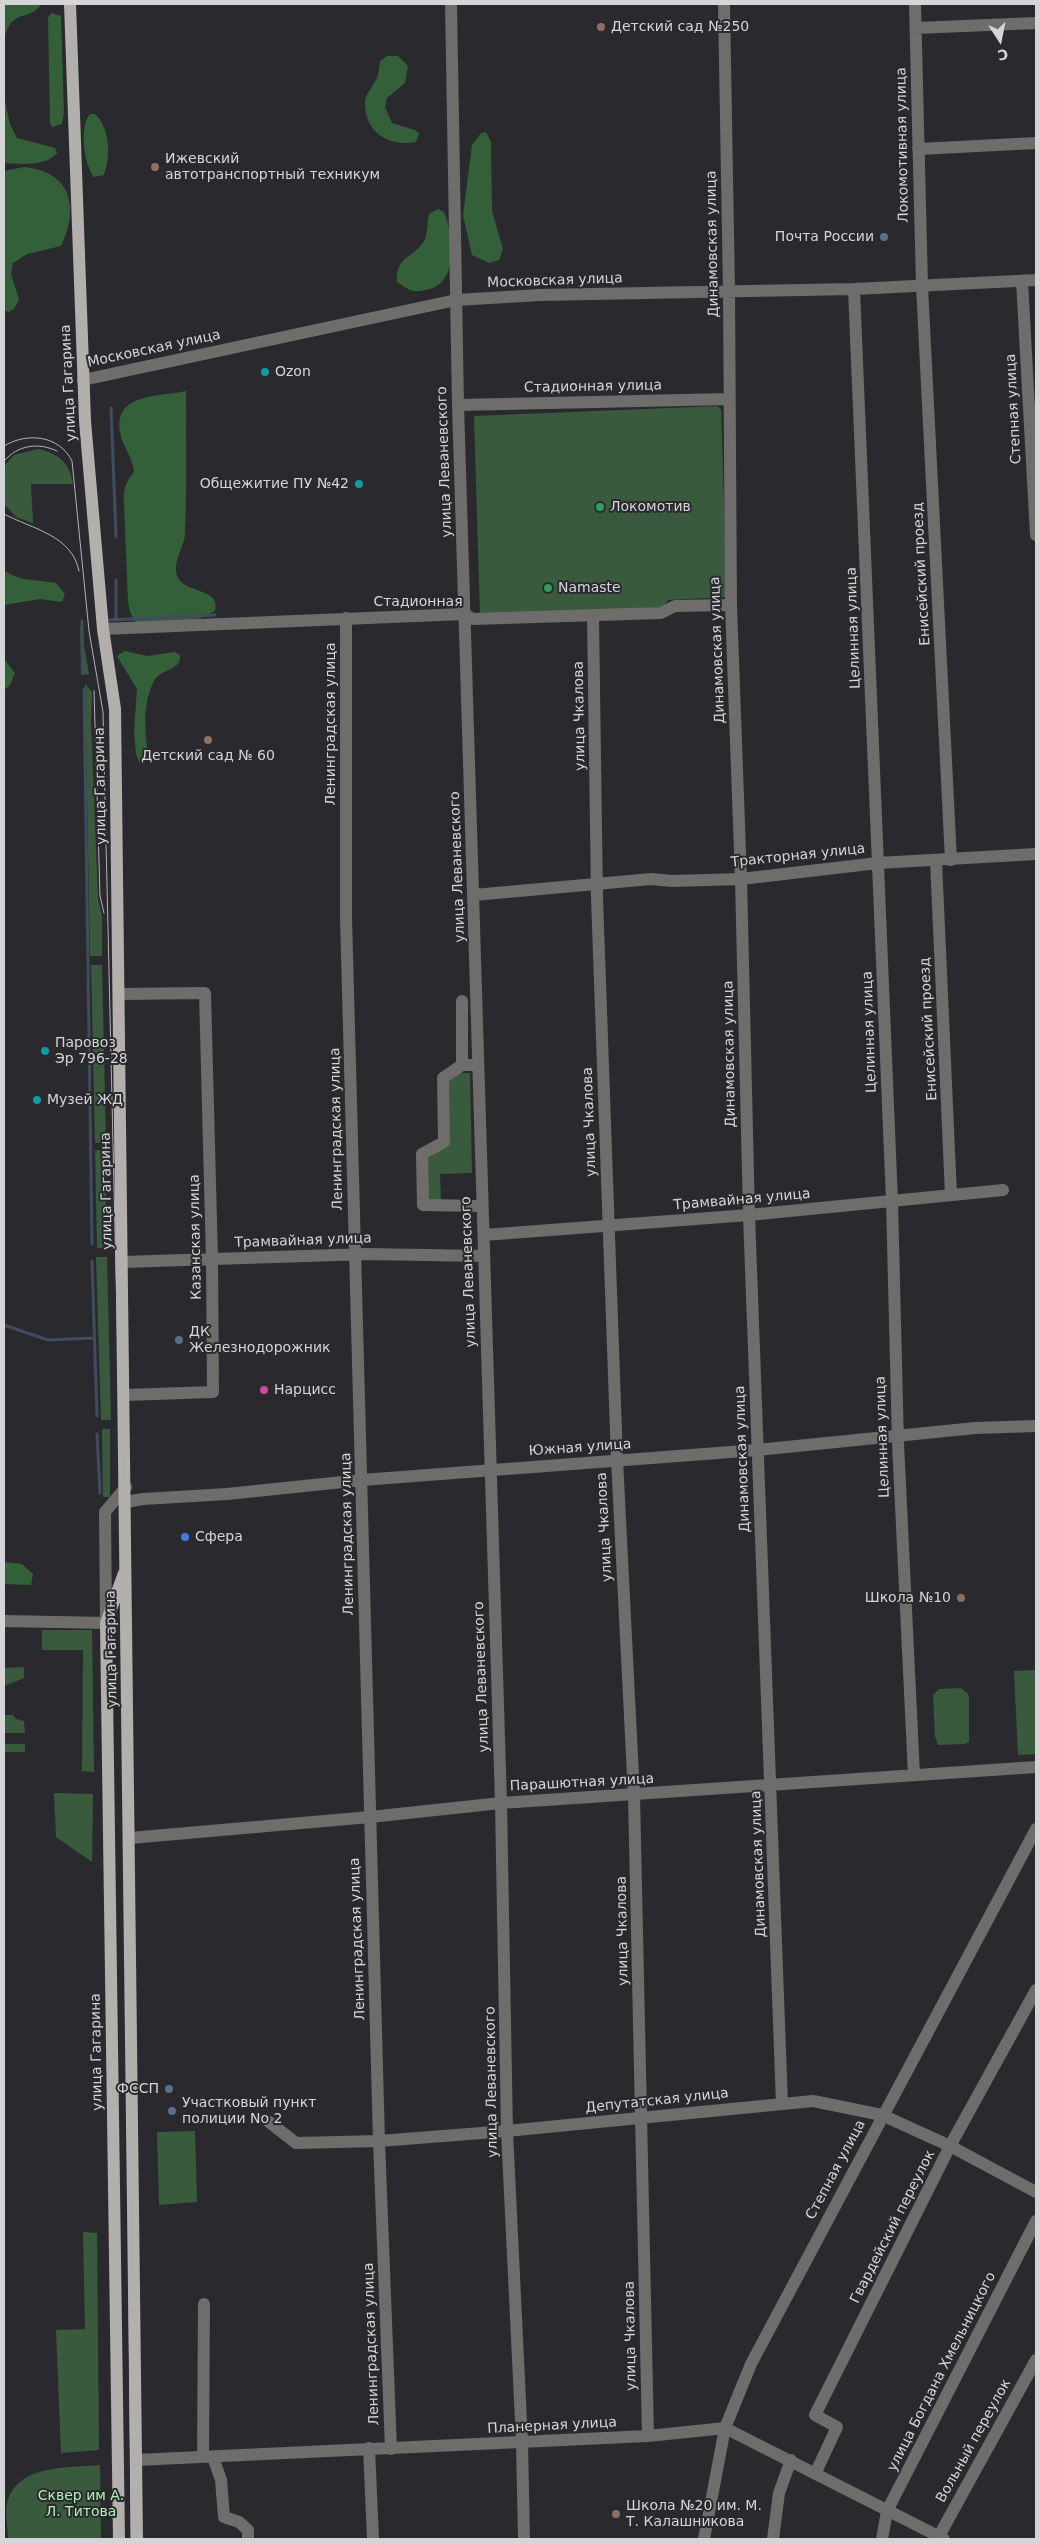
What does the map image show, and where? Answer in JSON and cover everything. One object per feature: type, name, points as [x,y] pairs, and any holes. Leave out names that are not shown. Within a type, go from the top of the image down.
[{"type":"main road","name":"улица Гагарина","points":[[70,4],[83,380],[103,629],[115,709],[125,1395],[137,2539]]},
{"type":"main road","name":"улица Гагарина","points":[[119,2539],[106,1623],[126,1569]]},
{"type":"main road","points":[[118,2460],[136,2460]]},
{"type":"street","name":"улица Леваневского","points":[[452,4],[458,405],[474,895],[481,1206],[484,1235],[501,1803],[508,2131],[522,2442],[524,2539]]},
{"type":"street","name":"Динамовская улица","points":[[724,4],[729,291],[731,605],[741,879],[749,1215],[782,2104]]},
{"type":"street","name":"Локомотивная улица","points":[[915,4],[922,286]]},
{"type":"street","points":[[916,28],[1036,23]]},
{"type":"street","points":[[918,149],[1036,143]]},
{"type":"street","name":"Московская улица","points":[[83,380],[456,300],[540,295],[854,289],[1036,280]]},
{"type":"street","name":"Степная улица","points":[[1022,281],[1036,535]]},
{"type":"street","name":"Енисейский проезд","points":[[922,286],[951,860]]},
{"type":"street","name":"Целинная улица","points":[[854,289],[892,1201],[898,1435],[914,1775]]},
{"type":"street","name":"Стадионная улица","points":[[458,405],[729,399]]},
{"type":"street","name":"Стадионная","points":[[103,629],[464,614],[474,619],[593,616],[661,613],[675,606],[731,605]]},
{"type":"street","name":"улица Чкалова","points":[[593,616],[596,885],[610,1226],[617,1460],[634,1795],[643,2118],[648,2436]]},
{"type":"street","name":"Ленинградская улица","points":[[346,618],[346,917],[379,2141],[391,2449]]},
{"type":"street","name":"Тракторная улица","points":[[474,895],[596,885],[651,878],[672,881],[741,879],[878,863],[1036,854]]},
{"type":"street","name":"Енисейский проезд","points":[[936,861],[951,1195]]},
{"type":"street","name":"Казанская улица","points":[[120,994],[205,993],[212,1259],[213,1392],[125,1395]]},
{"type":"street","points":[[462,1001],[462,1065]]},
{"type":"street","points":[[477,1065],[462,1065],[443,1078],[444,1142],[422,1154],[423,1205],[481,1206]]},
{"type":"street","name":"Трамвайная улица","points":[[484,1235],[749,1215],[1002,1190]]},
{"type":"street","name":"Трамвайная улица","points":[[123,1262],[355,1254],[484,1256]]},
{"type":"street","name":"Южная улица","points":[[126,1502],[362,1480],[757,1450],[975,1428],[1036,1426]]},
{"type":"street","points":[[4,1621],[106,1623],[105,1512],[126,1487]]},
{"type":"street","name":"Парашютная улица","points":[[130,1838],[370,1817],[501,1803],[1036,1767]]},
{"type":"street","name":"Степная улица","points":[[704,2539],[725,2428],[751,2364],[882,2115],[1036,1830]]},
{"type":"street","name":"Гвардейский переулок","points":[[816,2472],[837,2427],[816,2415],[950,2146],[1036,1990]]},
{"type":"street","name":"Депутатская улица","points":[[268,2122],[296,2143],[379,2141],[508,2131],[813,2101],[882,2115],[950,2146],[1036,2192]]},
{"type":"street","name":"улица Богдана Хмельницкого","points":[[882,2539],[887,2511],[1036,2221]]},
{"type":"street","points":[[204,2304],[208,2457],[221,2480],[224,2517],[239,2522],[248,2530],[248,2539]]},
{"type":"street","name":"Вольный переулок","points":[[941,2538],[1036,2360]]},
{"type":"street","points":[[725,2428],[816,2472],[941,2538]]},
{"type":"street","name":"Планерная улица","points":[[136,2460],[648,2436],[725,2428]]},
{"type":"street","points":[[369,2448],[373,2539]]},
{"type":"street","points":[[773,2539],[779,2493],[791,2460]]},
{"type":"green space","points":[[4,4],[41,4],[32,13],[16,19],[7,29],[4,39]]},
{"type":"green space","points":[[51,13],[61,16],[64,113],[62,124],[52,127],[50,122],[48,18]]},
{"type":"green space","points":[[387,56],[398,56],[408,66],[405,83],[387,98],[385,107],[392,123],[415,130],[419,134],[416,142],[396,142],[387,139],[373,129],[369,121],[365,101],[377,78],[380,61]]},
{"type":"green space","points":[[4,97],[10,124],[17,138],[55,148],[57,153],[46,161],[39,163],[4,163]]},
{"type":"green space","points":[[90,114],[95,114],[100,120],[108,143],[108,159],[104,175],[94,177],[85,155],[84,146],[85,127]]},
{"type":"green space","points":[[486,132],[491,142],[492,211],[503,249],[499,260],[489,263],[472,255],[463,215],[472,145],[481,133]]},
{"type":"green space","points":[[24,167],[40,170],[52,176],[61,184],[67,194],[70,205],[70,218],[61,246],[27,254],[13,263],[11,274],[19,299],[14,309],[9,312],[4,310],[4,171]]},
{"type":"green space","points":[[438,209],[444,212],[450,232],[450,267],[446,277],[430,289],[418,291],[407,289],[397,282],[399,267],[402,262],[420,247],[426,235],[429,214]]},
{"type":"green space","points":[[186,391],[185,533],[176,570],[178,578],[184,584],[212,597],[215,603],[215,611],[201,618],[187,621],[136,623],[130,612],[128,602],[124,500],[124,491],[134,472],[132,461],[121,437],[120,419],[124,410],[131,403],[140,399]]},
{"type":"green space","name":"Локомотив","points":[[718,406],[721,410],[727,597],[668,600],[664,607],[480,615],[474,416]]},
{"type":"green space","points":[[38,449],[51,453],[62,460],[69,470],[73,484],[31,484],[33,523],[16,517],[4,504],[4,466],[14,455]]},
{"type":"green space","points":[[4,570],[9,574],[28,580],[56,583],[65,594],[62,602],[40,599],[4,605]]},
{"type":"green space","points":[[80,623],[89,674],[81,675]]},
{"type":"green space","points":[[125,651],[147,656],[175,652],[180,655],[178,664],[157,677],[150,690],[145,717],[148,755],[139,762],[136,754],[134,732],[137,689],[117,656]]},
{"type":"green space","points":[[4,659],[15,673],[10,685],[4,690]]},
{"type":"green space","points":[[85,684],[92,692],[91,721],[98,899],[102,915],[102,956],[90,956]]},
{"type":"green space","points":[[91,965],[102,965],[106,1143],[95,1143]]},
{"type":"green space","points":[[457,1073],[470,1073],[472,1173],[440,1174],[441,1204],[427,1203],[426,1155],[450,1135],[446,1080]]},
{"type":"green space","points":[[95,1150],[105,1150],[107,1248],[97,1248]]},
{"type":"green space","points":[[96,1257],[107,1257],[111,1420],[101,1420]]},
{"type":"green space","points":[[102,1429],[110,1429],[110,1497],[103,1497]]},
{"type":"green space","points":[[4,1562],[22,1564],[33,1574],[31,1585],[4,1584]]},
{"type":"green space","points":[[42,1630],[92,1630],[94,1772],[82,1771],[83,1650],[42,1650]]},
{"type":"green space","points":[[24,1667],[24,1678],[4,1686],[4,1668]]},
{"type":"green space","points":[[1036,1670],[1036,1754],[1018,1755],[1014,1671]]},
{"type":"green space","points":[[961,1688],[969,1697],[969,1742],[965,1744],[938,1745],[935,1736],[933,1695],[939,1689]]},
{"type":"green space","points":[[4,1715],[13,1715],[16,1719],[24,1721],[25,1733],[4,1733]]},
{"type":"green space","points":[[4,1744],[25,1744],[25,1752],[4,1752]]},
{"type":"green space","points":[[54,1793],[93,1794],[92,1862],[56,1837]]},
{"type":"green space","points":[[195,2131],[197,2202],[159,2205],[157,2132]]},
{"type":"green space","points":[[83,2232],[97,2233],[99,2450],[61,2453],[56,2330],[85,2329]]},
{"type":"green space","name":"Сквер им А. Л. Титова","points":[[100,2465],[101,2539],[8,2539],[7,2504],[12,2491],[21,2481],[32,2475],[59,2468]]},
{"type":"waterway","points":[[111,408],[116,537]]},
{"type":"waterway","points":[[116,580],[116,620]]},
{"type":"waterway","points":[[109,620],[215,615]]},
{"type":"waterway","points":[[82,621],[83,672]]},
{"type":"waterway","points":[[84,689],[92,1244]]},
{"type":"waterway","points":[[92,1261],[97,1416]]},
{"type":"waterway","points":[[4,1325],[48,1340],[94,1338]]},
{"type":"waterway","points":[[97,1434],[100,1493]]},
{"type":"tram line","points":[[4,446],[22,439],[42,439],[51,441],[59,446],[72,461],[89,631],[103,712],[123,1575],[131,2539]]},
{"type":"tram line","points":[[4,461],[22,448],[36,446],[57,451]]},
{"type":"tram line","points":[[4,514],[60,541],[75,559],[79,571]]},
{"type":"tram line","points":[[94,691],[100,896],[104,913]]},
{"type":"place","name":"Детский сад №250","points":[[601,27]]},
{"type":"place","name":"Ижевский автотранспортный техникум","points":[[155,167]]},
{"type":"place","name":"Почта России","points":[[884,237]]},
{"type":"place","name":"Ozon","points":[[265,372]]},
{"type":"place","name":"Общежитие ПУ №42","points":[[359,484]]},
{"type":"place","name":"Локомотив","points":[[600,507]]},
{"type":"place","name":"Namaste","points":[[548,588]]},
{"type":"place","name":"Детский сад № 60","points":[[208,740]]},
{"type":"place","name":"Паровоз Эр 796-28","points":[[45,1051]]},
{"type":"place","name":"Музей ЖД","points":[[37,1100]]},
{"type":"place","name":"ДК Железнодорожник","points":[[179,1340]]},
{"type":"place","name":"Нарцисс","points":[[264,1390]]},
{"type":"place","name":"Сфера","points":[[185,1537]]},
{"type":"place","name":"Школа №10","points":[[961,1598]]},
{"type":"place","name":"ФССП","points":[[169,2089]]},
{"type":"place","name":"Участковый пункт полиции No 2","points":[[172,2111]]},
{"type":"place","name":"Школа №20 им. М. Т. Калашникова","points":[[616,2514]]}]
